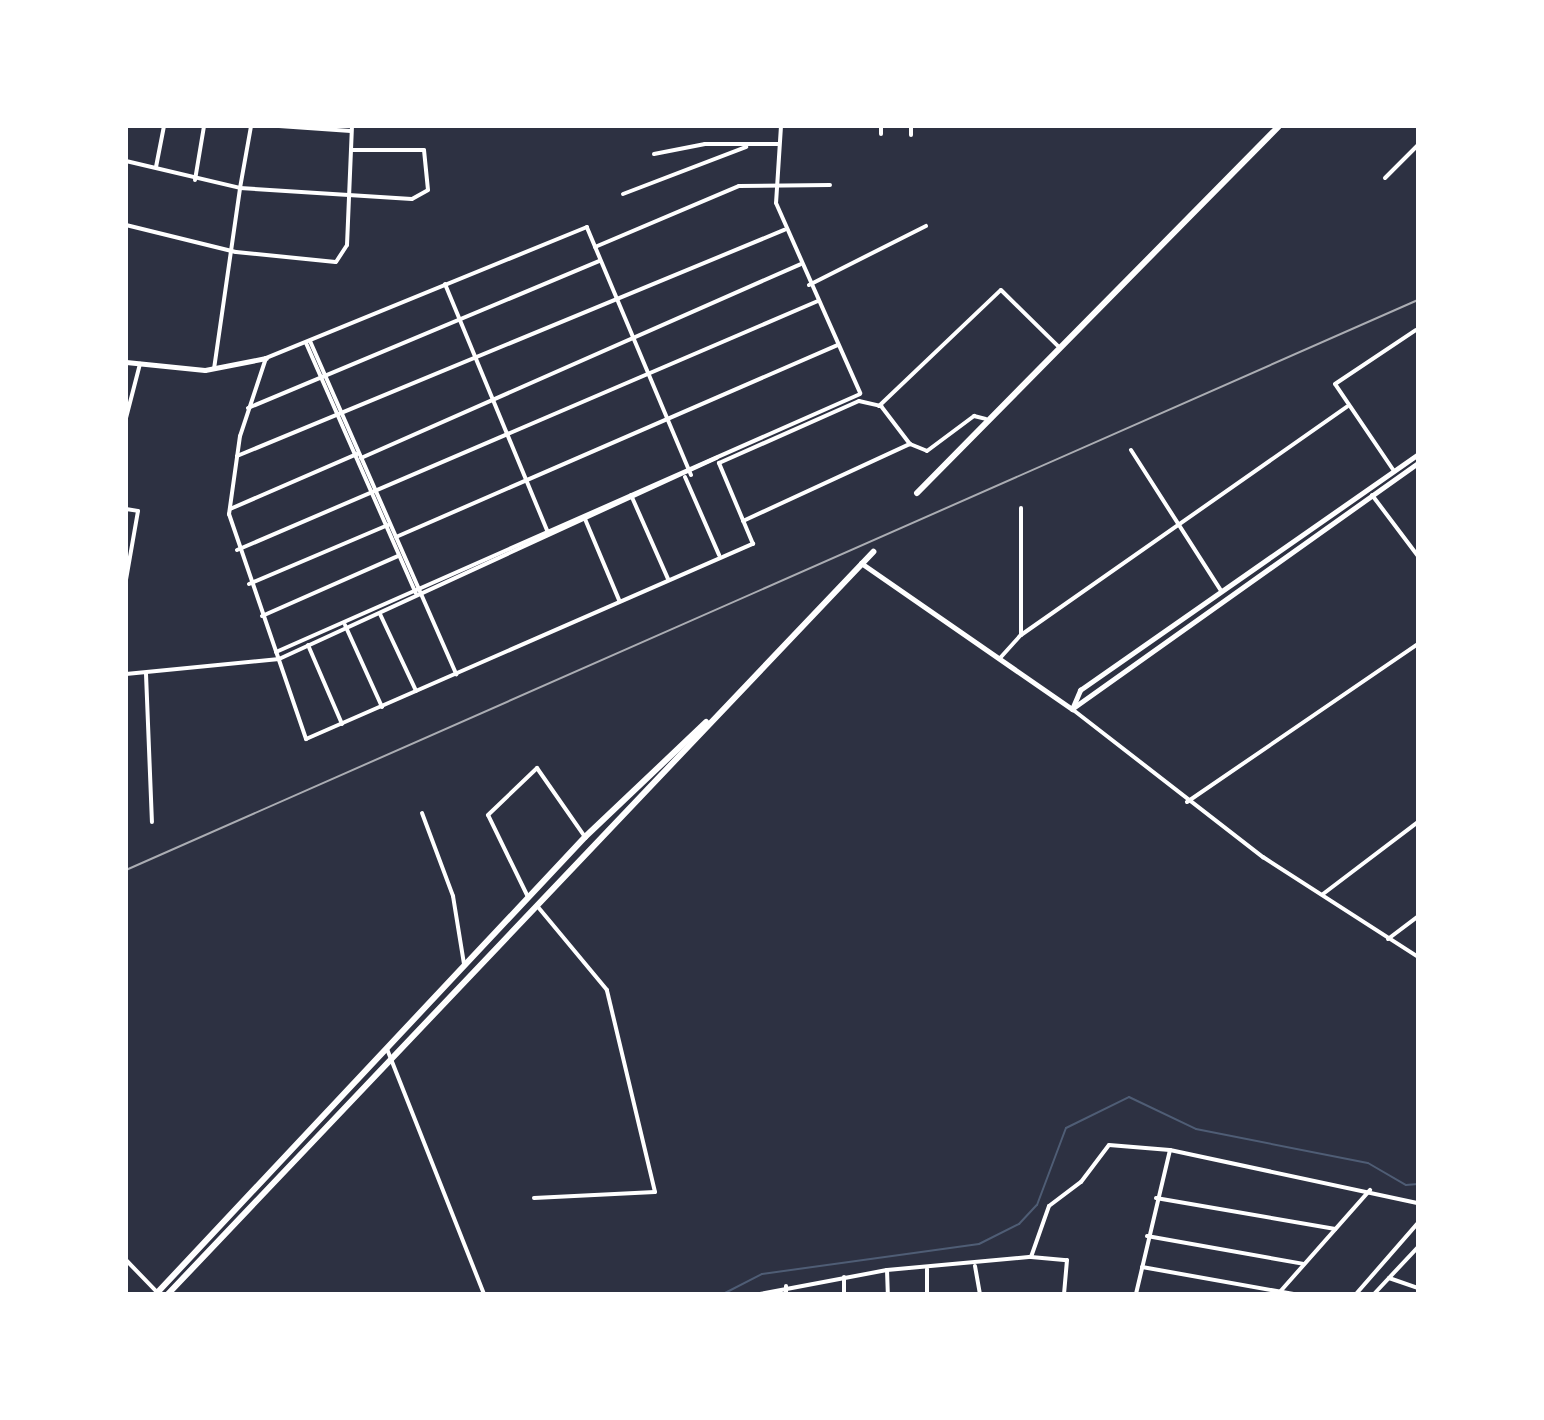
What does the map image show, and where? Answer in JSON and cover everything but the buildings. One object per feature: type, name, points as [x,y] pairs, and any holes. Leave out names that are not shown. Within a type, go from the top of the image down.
[{"type":"main road","points":[[917,493],[1058,346],[1279,126]]},
{"type":"main road","points":[[168,1294],[873,552]]},
{"type":"main road","points":[[157,1293],[585,837],[715,715]]},
{"type":"main road","points":[[537,888],[546,898]]},
{"type":"street","points":[[156,167],[164,126]]},
{"type":"street","points":[[195,180],[204,126]]},
{"type":"street","points":[[214,369],[236,252],[240,188],[251,126]]},
{"type":"street","points":[[126,225],[236,252],[336,262],[345,256],[352,198],[352,129],[279,126]]},
{"type":"street","points":[[781,126],[776,182],[784,230],[860,394],[881,406],[910,444],[927,451],[974,416],[986,419]]},
{"type":"street","points":[[881,126],[881,134]]},
{"type":"street","points":[[911,126],[911,135]]},
{"type":"street","points":[[654,154],[705,144],[746,147],[779,144]]},
{"type":"street","points":[[1385,178],[1418,145]]},
{"type":"street","points":[[623,194],[746,147]]},
{"type":"street","points":[[126,161],[195,180],[240,188],[352,198],[422,196],[429,154],[351,150]]},
{"type":"street","points":[[595,247],[739,186],[776,182],[830,185]]},
{"type":"street","points":[[809,285],[926,226]]},
{"type":"street","points":[[126,362],[214,369],[266,358],[587,227],[719,555]]},
{"type":"street","points":[[237,456],[342,417],[784,230]]},
{"type":"street","points":[[247,408],[327,380],[600,261]]},
{"type":"street","points":[[230,509],[494,402],[800,264]]},
{"type":"street","points":[[445,284],[550,535]]},
{"type":"street","points":[[881,406],[1001,290],[1058,346]]},
{"type":"street","points":[[237,550],[649,377],[818,301]]},
{"type":"street","points":[[1394,471],[1347,407],[1335,384],[1416,330]]},
{"type":"street","points":[[308,342],[456,674]]},
{"type":"street","points":[[396,537],[838,345]]},
{"type":"street","points":[[266,358],[247,408],[230,509],[237,550],[306,739],[719,555],[753,544],[718,460]]},
{"type":"street","points":[[126,418],[140,364]]},
{"type":"street","points":[[585,519],[634,501],[860,394]]},
{"type":"street","points":[[718,460],[859,401],[881,406]]},
{"type":"street","points":[[1001,657],[1021,635],[1347,407]]},
{"type":"street","points":[[743,521],[910,444]]},
{"type":"street","points":[[1131,450],[1221,591]]},
{"type":"street","points":[[1072,709],[1080,690],[1418,454]]},
{"type":"street","points":[[1072,709],[1418,463]]},
{"type":"street","points":[[276,652],[419,593],[585,519],[631,495],[688,474]]},
{"type":"street","points":[[631,495],[668,579]]},
{"type":"street","points":[[1372,495],[1418,556]]},
{"type":"street","points":[[1021,508],[1021,635]]},
{"type":"street","points":[[126,509],[138,511],[126,580]]},
{"type":"street","points":[[585,519],[620,600]]},
{"type":"street","points":[[389,525],[402,555]]},
{"type":"street","points":[[249,585],[389,525]]},
{"type":"street","points":[[262,616],[402,555]]},
{"type":"street","points":[[861,563],[1072,709],[1187,802],[1418,957]]},
{"type":"street","points":[[379,610],[416,691]]},
{"type":"street","points":[[126,674],[279,659],[345,625]]},
{"type":"street","points":[[345,625],[382,707]]},
{"type":"street","points":[[306,639],[342,724]]},
{"type":"street","points":[[1187,802],[1418,644]]},
{"type":"street","points":[[146,674],[152,822]]},
{"type":"street","points":[[528,897],[488,815],[537,768],[585,837]]},
{"type":"street","points":[[422,813],[453,896],[464,964]]},
{"type":"street","points":[[1323,894],[1418,822]]},
{"type":"street","points":[[534,1198],[655,1192],[607,990],[538,907]]},
{"type":"street","points":[[1388,939],[1418,916]]},
{"type":"street","points":[[385,1048],[396,1056],[484,1294]]},
{"type":"street","points":[[1031,1257],[1049,1206],[1081,1182],[1109,1145],[1170,1150],[1370,1190],[1418,1203]]},
{"type":"street","points":[[1136,1294],[1147,1236],[1170,1150]]},
{"type":"street","points":[[1279,1293],[1370,1190]]},
{"type":"street","points":[[1156,1198],[1335,1229]]},
{"type":"street","points":[[1356,1294],[1418,1223]]},
{"type":"street","points":[[1147,1236],[1304,1264]]},
{"type":"street","points":[[1374,1294],[1418,1247]]},
{"type":"street","points":[[760,1294],[786,1286],[887,1270],[975,1266],[1031,1257],[1067,1260],[1064,1294]]},
{"type":"street","points":[[126,1260],[157,1293]]},
{"type":"street","points":[[975,1266],[980,1294]]},
{"type":"street","points":[[1142,1267],[1294,1294]]},
{"type":"street","points":[[927,1269],[927,1294]]},
{"type":"street","points":[[887,1270],[888,1294]]},
{"type":"street","points":[[844,1277],[844,1294]]},
{"type":"street","points":[[1389,1278],[1418,1288]]},
{"type":"street","points":[[786,1286],[786,1294]]},
{"type":"waterway","points":[[723,1294],[762,1274],[979,1244],[1019,1224],[1037,1205],[1066,1128],[1129,1097],[1196,1129],[1368,1163],[1406,1185],[1418,1184]]},
{"type":"railway","points":[[126,870],[1418,300]]}]
